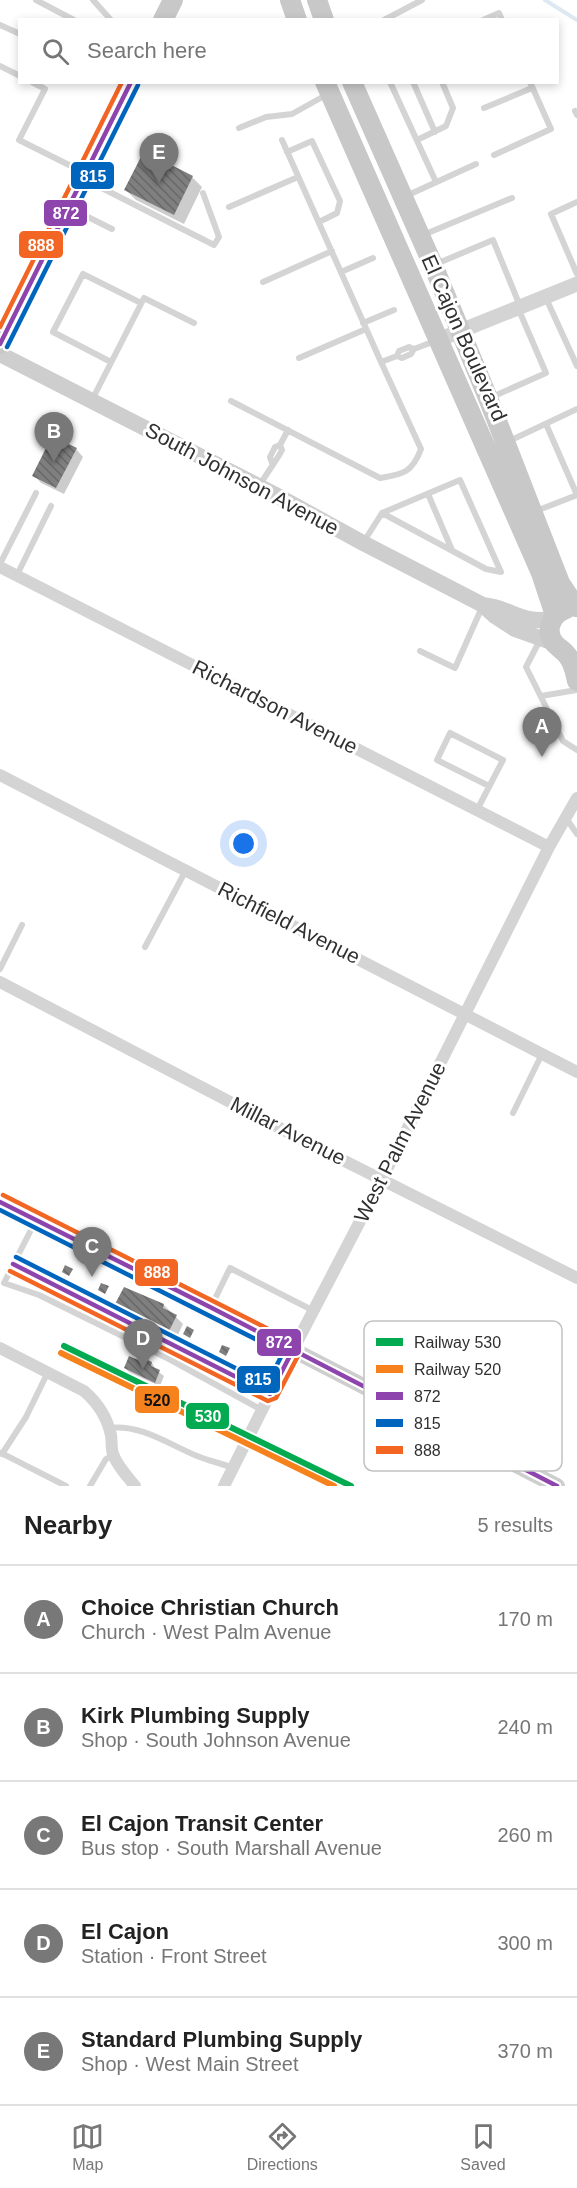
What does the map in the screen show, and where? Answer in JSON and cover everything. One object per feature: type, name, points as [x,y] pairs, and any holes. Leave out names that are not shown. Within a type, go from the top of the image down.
[{"type":"main road","points":[[164,18],[173,0]]},
{"type":"main road","points":[[290,0],[296,18]]},
{"type":"main road","points":[[317,0],[323,18]]},
{"type":"main road","points":[[0,345],[84,176],[126,84]]},
{"type":"main road","name":"El Cajon Boulevard","points":[[353,84],[433,265],[560,583],[574,600]]},
{"type":"main road","name":"El Cajon Boulevard","points":[[327,88],[541,573],[554,617],[547,640]]},
{"type":"main road","name":"South Johnson Avenue","points":[[0,354],[259,486],[363,543],[483,604],[507,624],[522,632],[547,640]]},
{"type":"main road","points":[[554,617],[574,600]]},
{"type":"main road","name":"South Johnson Avenue","points":[[483,604],[498,606],[519,618],[529,620],[554,617]]},
{"type":"main road","points":[[547,640],[565,652],[571,660],[577,681]]},
{"type":"main road","points":[[0,1202],[364,1387]]},
{"type":"main road","points":[[528,1471],[557,1486]]},
{"type":"street","points":[[438,340],[577,284]]},
{"type":"street","name":"Richardson Avenue","points":[[0,566],[549,847]]},
{"type":"street","name":"Richfield Avenue","points":[[0,775],[577,1072]]},
{"type":"street","name":"West Palm Avenue","points":[[224,1486],[549,847],[577,798]]},
{"type":"street","name":"Millar Avenue","points":[[0,982],[297,1137],[577,1278]]},
{"type":"street","points":[[0,1348],[84,1391],[94,1399],[104,1414],[109,1428],[113,1455],[135,1486]]},
{"type":"lane","points":[[36,0],[71,18]]},
{"type":"lane","points":[[94,0],[109,18]]},
{"type":"lane","points":[[388,18],[422,0]]},
{"type":"lane","points":[[488,18],[499,13],[501,18]]},
{"type":"lane","points":[[0,25],[18,33]]},
{"type":"lane","points":[[0,66],[18,75]]},
{"type":"lane","points":[[36,84],[45,89],[19,140],[214,245],[219,237],[203,194]]},
{"type":"lane","points":[[391,84],[436,182]]},
{"type":"lane","points":[[414,84],[435,132]]},
{"type":"lane","points":[[417,140],[446,126],[453,108],[443,84]]},
{"type":"lane","points":[[484,108],[531,85],[550,129],[494,155]]},
{"type":"lane","points":[[239,128],[266,117],[292,114],[327,88]]},
{"type":"lane","points":[[231,401],[380,478],[400,475],[416,464],[421,449],[282,140]]},
{"type":"lane","points":[[288,152],[312,141],[340,201],[337,213],[319,222]]},
{"type":"lane","points":[[403,197],[476,165]]},
{"type":"lane","points":[[230,207],[298,177]]},
{"type":"lane","points":[[420,236],[512,198]]},
{"type":"lane","points":[[577,202],[551,214],[577,274]]},
{"type":"lane","points":[[69,207],[112,229]]},
{"type":"lane","points":[[433,265],[493,240],[546,373],[488,398]]},
{"type":"lane","points":[[263,282],[332,251]]},
{"type":"lane","points":[[341,272],[373,258]]},
{"type":"lane","points":[[111,362],[53,332],[83,274],[141,303]]},
{"type":"lane","points":[[545,296],[577,366]]},
{"type":"lane","points":[[92,401],[144,298],[194,323]]},
{"type":"lane","points":[[298,358],[394,310]]},
{"type":"lane","points":[[381,362],[397,356],[399,351],[409,347],[414,349],[438,340]]},
{"type":"lane","points":[[505,442],[577,410]]},
{"type":"lane","points":[[533,512],[577,495],[546,424]]},
{"type":"lane","points":[[259,486],[272,463],[270,457],[275,447],[280,445],[288,430]]},
{"type":"lane","points":[[363,543],[382,513],[460,480],[501,572],[486,569],[382,513]]},
{"type":"lane","points":[[0,566],[36,493]]},
{"type":"lane","points":[[428,494],[452,551]]},
{"type":"lane","points":[[17,576],[51,506]]},
{"type":"lane","points":[[420,651],[455,668],[483,604]]},
{"type":"lane","points":[[547,640],[526,667],[563,741],[577,750]]},
{"type":"lane","points":[[541,696],[577,690]]},
{"type":"lane","points":[[477,810],[503,760],[450,733],[437,760],[489,786]]},
{"type":"lane","points":[[565,818],[577,834]]},
{"type":"lane","points":[[145,947],[186,870]]},
{"type":"lane","points":[[0,969],[22,925]]},
{"type":"lane","points":[[513,1113],[542,1054]]},
{"type":"lane","points":[[37,1220],[4,1283],[39,1295],[169,1359],[262,1410]]},
{"type":"lane","points":[[13,1264],[270,1394]]},
{"type":"lane","points":[[210,1307],[230,1268],[314,1311]]},
{"type":"lane","points":[[48,1372],[26,1417],[1,1453],[66,1486]]},
{"type":"lane","points":[[109,1428],[122,1426],[144,1431],[199,1457],[233,1468]]},
{"type":"lane","points":[[90,1486],[106,1459],[113,1455]]},
{"type":"building","points":[[144,151],[193,176],[174,215],[124,190]]},
{"type":"building","points":[[52,436],[77,448],[56,488],[32,476]]},
{"type":"building","points":[[65,1265],[73,1269],[69,1276],[62,1272]]},
{"type":"building","points":[[101,1283],[109,1286],[105,1294],[98,1290]]},
{"type":"building","points":[[124,1287],[164,1304],[163,1308],[177,1315],[169,1331],[115,1304]]},
{"type":"building","points":[[187,1326],[194,1330],[190,1338],[183,1334]]},
{"type":"building","points":[[222,1345],[230,1348],[226,1356],[219,1352]]},
{"type":"building","points":[[129,1356],[138,1360],[140,1356],[152,1362],[151,1366],[160,1370],[155,1383],[124,1368]]},
{"type":"waterway","points":[[545,0],[577,20]]},
{"type":"rail line","name":"530","points":[[64,1346],[351,1486]]},
{"type":"rail line","name":"520","points":[[61,1353],[334,1486]]},
{"type":"transit line","name":"888","points":[[0,327],[121,84]]},
{"type":"transit line","name":"872","points":[[0,344],[130,84]]},
{"type":"transit line","name":"815","points":[[7,347],[138,85]]},
{"type":"transit line","name":"888","points":[[3,1195],[296,1343],[300,1347],[300,1352],[276,1398],[268,1401],[10,1271]]},
{"type":"transit line","name":"872","points":[[0,1202],[364,1386]]},
{"type":"transit line","name":"815","points":[[0,1210],[283,1353],[267,1384],[16,1257]]},
{"type":"transit line","name":"872","points":[[13,1264],[270,1394],[293,1350]]},
{"type":"transit line","name":"872","points":[[528,1471],[557,1486]]},
{"type":"place","name":"Standard Plumbing Supply","points":[[159,183]]},
{"type":"place","name":"Kirk Plumbing Supply","points":[[54,462]]},
{"type":"place","name":"Choice Christian Church","points":[[542,757]]},
{"type":"place","name":"El Cajon Transit Center","points":[[92,1277]]},
{"type":"place","name":"El Cajon","points":[[143,1369]]}]
